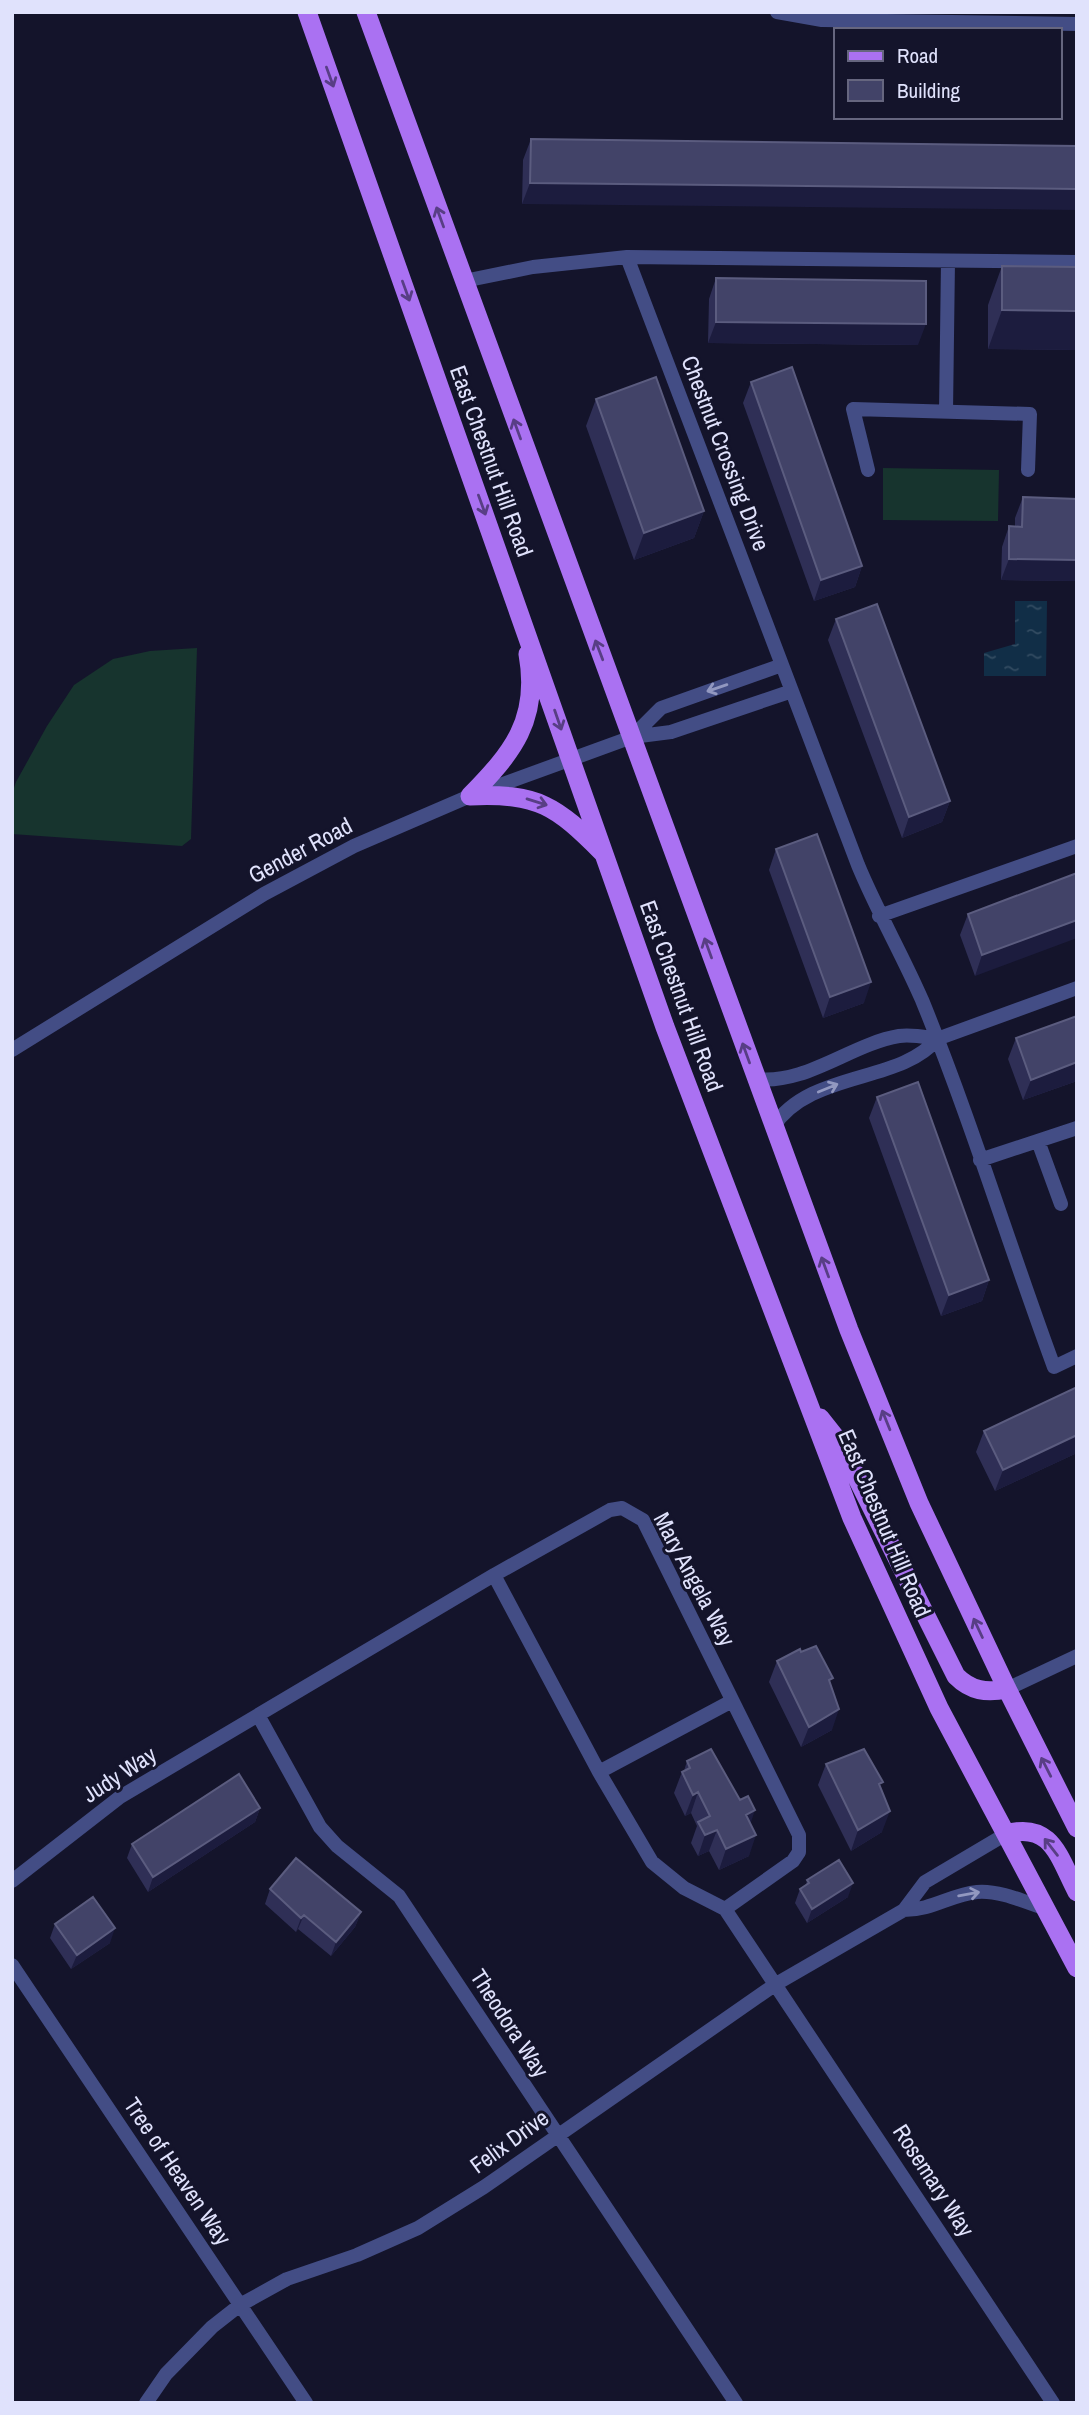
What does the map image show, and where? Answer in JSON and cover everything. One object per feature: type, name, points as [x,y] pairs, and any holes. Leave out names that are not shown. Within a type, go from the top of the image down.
[{"type":"main road","name":"East Chestnut Hill Road","points":[[307,12],[665,1027],[852,1518],[923,1672],[1077,1968]]},
{"type":"main road","name":"East Chestnut Hill Road","points":[[366,12],[849,1331],[919,1503],[1007,1689],[1077,1828]]},
{"type":"main road","points":[[470,796],[508,757],[517,741],[528,704],[530,668],[519,609]]},
{"type":"main road","points":[[470,796],[505,794],[542,803],[565,815],[606,856]]},
{"type":"main road","points":[[805,1397],[839,1442],[956,1676],[966,1686],[977,1690],[1007,1689]]},
{"type":"main road","points":[[1006,1834],[1022,1829],[1034,1831],[1051,1842],[1077,1892]]},
{"type":"street","points":[[777,12],[822,20],[1077,23]]},
{"type":"street","points":[[464,281],[545,265],[627,257],[1077,262]]},
{"type":"street","name":"Chestnut Crossing Drive","points":[[627,257],[879,916],[906,965],[937,1039],[1054,1367],[1077,1356]]},
{"type":"street","points":[[946,412],[948,261]]},
{"type":"street","points":[[868,470],[853,409],[1030,414],[1028,470]]},
{"type":"street","points":[[632,737],[661,708],[782,665]]},
{"type":"street","points":[[632,737],[671,732],[792,691]]},
{"type":"street","name":"Gender Road","points":[[12,1049],[286,882],[354,846],[470,796],[632,737]]},
{"type":"street","points":[[879,916],[1077,846]]},
{"type":"street","points":[[756,1079],[768,1081],[807,1071],[898,1036],[937,1039],[1077,988]]},
{"type":"street","points":[[774,1128],[780,1117],[805,1098],[909,1060],[926,1051],[937,1039]]},
{"type":"street","points":[[980,1160],[1077,1128]]},
{"type":"street","points":[[1038,1141],[1061,1204]]},
{"type":"street","name":"Mary Angela Way","points":[[258,1715],[494,1575],[610,1510],[622,1508],[632,1512],[643,1520],[801,1844],[793,1861],[725,1909]]},
{"type":"street","points":[[494,1575],[599,1772],[652,1862],[684,1888],[725,1909],[776,1984]]},
{"type":"street","points":[[1007,1689],[1077,1656]]},
{"type":"street","points":[[599,1772],[732,1701]]},
{"type":"street","name":"Judy Way","points":[[12,1881],[120,1797],[258,1715]]},
{"type":"street","name":"Theodora Way","points":[[258,1715],[320,1827],[337,1846],[399,1896],[736,2403]]},
{"type":"street","name":"Felix Drive","points":[[146,2403],[166,2374],[212,2327],[240,2305],[286,2279],[357,2255],[418,2228],[484,2188],[556,2135],[776,1984],[904,1910],[925,1882],[1006,1834]]},
{"type":"street","name":"Felix Drive","points":[[904,1910],[924,1910],[957,1896],[979,1892],[1045,1909]]},
{"type":"street","name":"Tree of Heaven Way","points":[[12,1965],[306,2403]]},
{"type":"street","name":"Rosemary Way","points":[[776,1984],[1053,2403]]},
{"type":"green space","points":[[883,468],[999,470],[998,521],[883,520]]},
{"type":"green space","points":[[197,648],[191,839],[182,846],[12,834],[12,794],[16,782],[47,726],[74,685],[113,659],[150,651]]},
{"type":"water","points":[[1015,601],[1047,601],[1046,676],[984,676],[984,653],[1015,644]]},
{"type":"building","points":[[531,139],[1077,146],[1077,189],[530,183]]},
{"type":"building","points":[[1002,266],[1077,267],[1077,311],[1002,310]]},
{"type":"building","points":[[716,278],[926,281],[926,324],[716,322]]},
{"type":"building","points":[[792,367],[862,566],[821,580],[751,382]]},
{"type":"building","points":[[656,377],[704,511],[644,533],[596,399]]},
{"type":"building","points":[[1023,497],[1077,499],[1077,560],[1009,559],[1009,526],[1022,527]]},
{"type":"building","points":[[877,604],[950,801],[909,817],[836,619]]},
{"type":"building","points":[[817,834],[871,982],[830,997],[776,849]]},
{"type":"building","points":[[1077,873],[1077,920],[982,955],[968,914]]},
{"type":"building","points":[[1077,1016],[1077,1062],[1031,1080],[1016,1038]]},
{"type":"building","points":[[918,1082],[989,1280],[949,1295],[877,1097]]},
{"type":"building","points":[[1077,1387],[1077,1435],[1003,1470],[984,1431]]},
{"type":"building","points":[[816,1646],[833,1678],[829,1680],[839,1709],[809,1727],[777,1661],[800,1649],[801,1652]]},
{"type":"building","points":[[711,1749],[740,1800],[748,1796],[755,1810],[746,1815],[756,1835],[726,1849],[717,1830],[705,1835],[698,1822],[710,1816],[698,1792],[693,1795],[682,1772],[690,1768],[687,1761]]},
{"type":"building","points":[[864,1749],[883,1782],[879,1784],[890,1811],[858,1830],[826,1764]]},
{"type":"building","points":[[239,1774],[260,1808],[153,1877],[132,1844]]},
{"type":"building","points":[[296,1858],[361,1912],[336,1942],[304,1915],[301,1918],[270,1889]]},
{"type":"building","points":[[839,1860],[853,1883],[812,1909],[800,1889],[809,1883],[807,1880]]},
{"type":"building","points":[[93,1897],[115,1928],[77,1955],[55,1924]]}]
